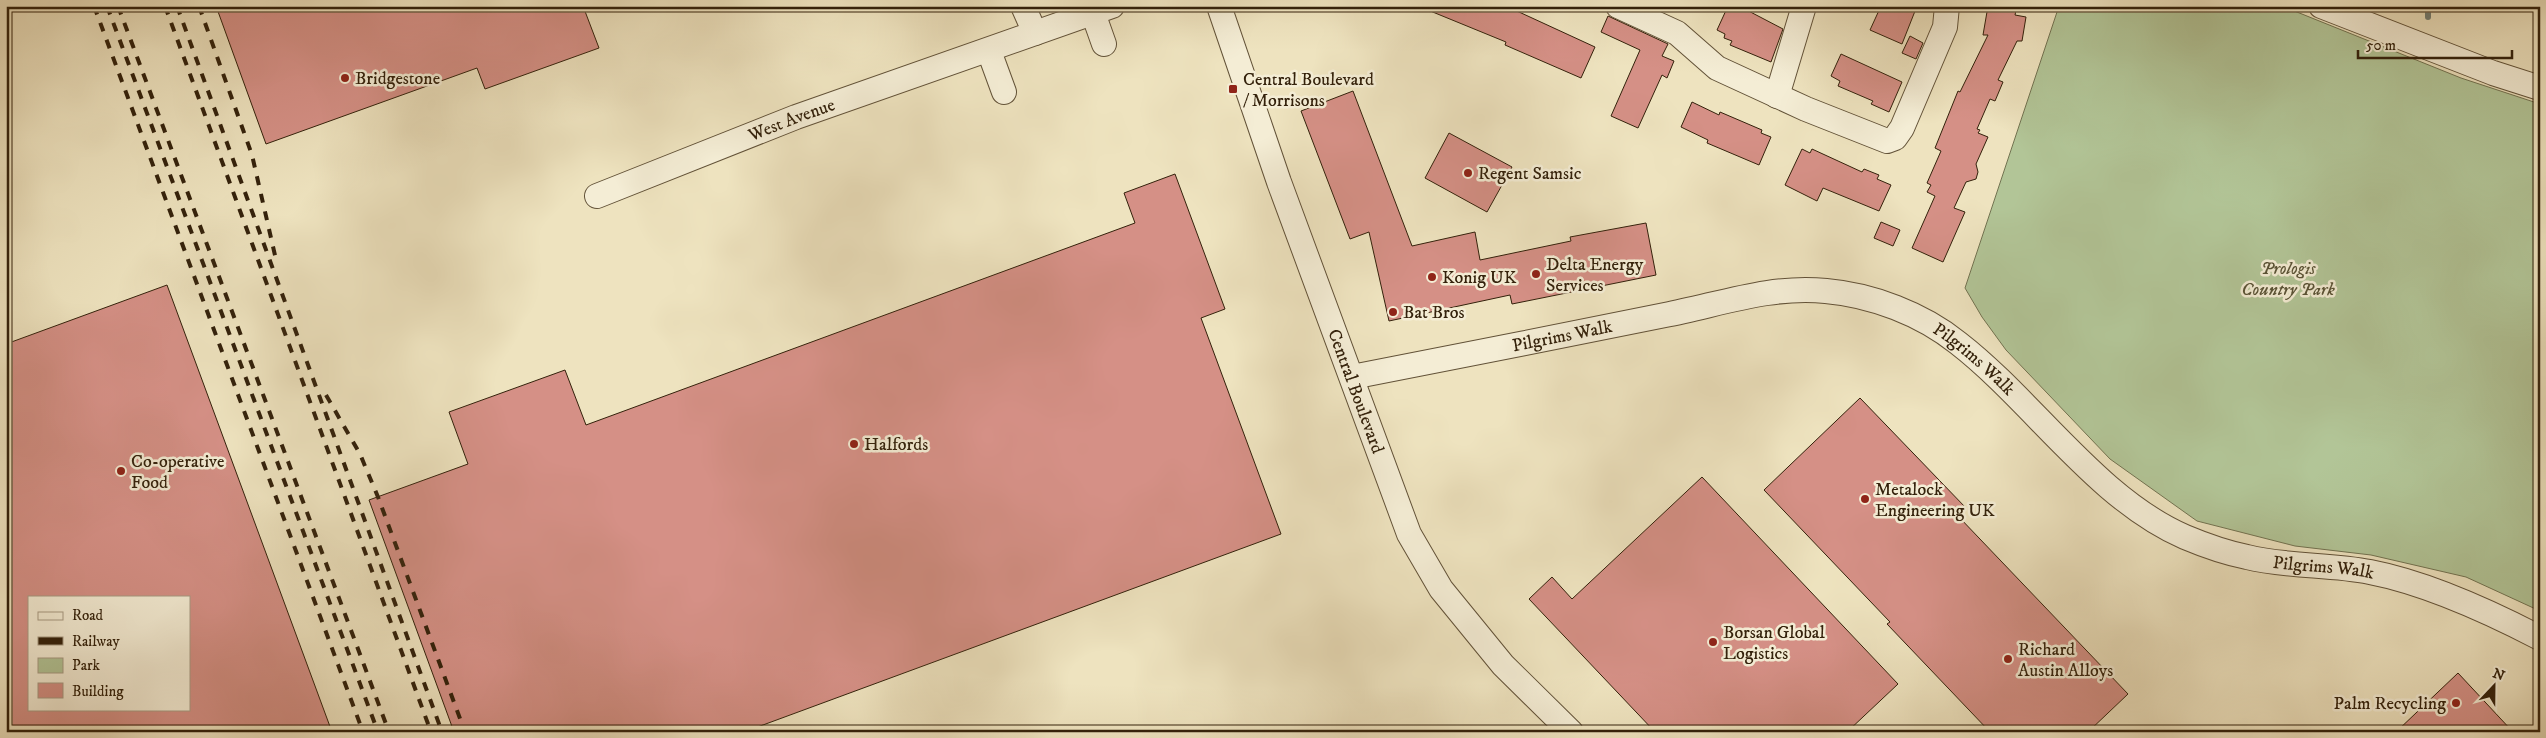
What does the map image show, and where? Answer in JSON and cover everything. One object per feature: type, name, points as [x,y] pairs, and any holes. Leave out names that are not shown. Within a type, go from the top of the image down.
[{"type":"street","points":[[1023,6],[1035,33]]},
{"type":"street","name":"Central Boulevard","points":[[1218,6],[1280,182],[1409,534],[1441,589],[1504,665],[1571,732]]},
{"type":"street","points":[[1618,6],[1678,33],[1717,68],[1806,109],[1886,142],[1895,138],[1902,128],[1944,26],[1947,6]]},
{"type":"street","points":[[1777,96],[1804,6]]},
{"type":"street","points":[[2320,6],[2493,74],[2540,88]]},
{"type":"street","name":"West Avenue","points":[[597,196],[796,118],[1103,10],[1104,44]]},
{"type":"street","points":[[989,51],[1004,92]]},
{"type":"street","name":"Pilgrims Walk","points":[[1352,377],[1700,308],[1769,292],[1825,291],[1873,300],[1903,311],[1954,340],[1986,366],[2081,462],[2140,512],[2184,536],[2248,558],[2369,572],[2411,582],[2512,623],[2540,638]]},
{"type":"green space","name":"Prologis Country Park","points":[[2059,6],[2282,6],[2461,78],[2540,104],[2540,611],[2466,577],[2371,555],[2295,546],[2197,521],[2110,459],[2006,350],[1982,317],[1965,288]]},
{"type":"building","name":"Bridgestone","points":[[216,6],[583,6],[599,48],[485,89],[477,68],[266,144]]},
{"type":"building","points":[[1418,6],[1506,6],[1595,47],[1581,78],[1505,45],[1506,42]]},
{"type":"building","points":[[1728,6],[1739,6],[1783,29],[1771,62],[1730,45],[1732,41],[1724,38],[1725,34],[1717,30]]},
{"type":"building","points":[[1881,6],[1917,6],[1902,44],[1870,30]]},
{"type":"building","points":[[1988,6],[2017,6],[2015,15],[2026,17],[2022,41],[2017,41],[1998,80],[2003,82],[1995,101],[1990,99],[1977,129],[1980,130],[1978,133],[1988,137],[1976,164],[1978,172],[1976,179],[1966,182],[1954,208],[1965,212],[1943,262],[1912,248],[1935,196],[1927,192],[1931,185],[1927,183],[1941,151],[1935,148],[1958,91],[1960,92],[1988,35],[1983,35]]},
{"type":"building","points":[[1608,16],[1668,44],[1662,56],[1674,61],[1667,78],[1662,75],[1638,128],[1611,116],[1640,50],[1601,32]]},
{"type":"building","points":[[1910,36],[1923,43],[1916,59],[1902,53]]},
{"type":"building","points":[[1841,54],[1902,82],[1889,112],[1871,104],[1873,101],[1838,86],[1840,81],[1831,76]]},
{"type":"building","points":[[1353,91],[1412,246],[1475,232],[1480,260],[1571,241],[1570,237],[1646,223],[1656,275],[1512,304],[1510,295],[1389,321],[1369,232],[1350,239],[1301,111]]},
{"type":"building","points":[[1692,102],[1719,115],[1720,112],[1762,130],[1761,133],[1771,137],[1759,165],[1707,143],[1708,140],[1681,127]]},
{"type":"building","name":"Regent Samsic","points":[[1449,133],[1512,167],[1487,212],[1425,178]]},
{"type":"building","points":[[1802,149],[1810,153],[1812,149],[1862,172],[1864,169],[1879,175],[1877,179],[1891,185],[1879,211],[1823,188],[1817,201],[1785,185]]},
{"type":"building","name":"Halfords","points":[[1175,174],[1225,309],[1201,318],[1281,534],[744,732],[454,732],[369,500],[468,464],[449,412],[565,370],[586,425],[1135,223],[1124,193]]},
{"type":"building","points":[[1881,222],[1900,230],[1893,246],[1874,238]]},
{"type":"building","name":"Co-operative Food","points":[[167,285],[332,732],[6,732],[6,344]]},
{"type":"building","points":[[1860,398],[1966,508],[1958,516],[2128,694],[2088,732],[1990,732],[1887,624],[1890,622],[1764,490]]},
{"type":"building","name":"Borsan Global Logistics","points":[[1702,477],[1898,684],[1847,732],[1655,732],[1529,599],[1552,577],[1572,599]]},
{"type":"building","name":"Palm Recycling","points":[[2458,673],[2513,732],[2396,732]]},
{"type":"waterway","points":[[2428,6],[2428,17]]},
{"type":"railway","points":[[94,6],[363,732]]},
{"type":"railway","points":[[107,6],[378,732]]},
{"type":"railway","points":[[118,6],[389,732]]},
{"type":"railway","points":[[165,6],[431,732]]},
{"type":"railway","points":[[177,6],[442,732]]},
{"type":"railway","points":[[199,6],[252,155],[277,264]]},
{"type":"railway","points":[[326,395],[360,454],[378,497],[465,732]]},
{"type":"place","name":"Bridgestone","points":[[345,78]]},
{"type":"place","name":"Central Boulevard / Morrisons","points":[[1233,89]]},
{"type":"place","name":"Regent Samsic","points":[[1468,173]]},
{"type":"place","name":"Delta Energy Services","points":[[1536,274]]},
{"type":"place","name":"Konig UK","points":[[1432,277]]},
{"type":"place","name":"Bat Bros","points":[[1393,312]]},
{"type":"place","name":"Halfords","points":[[854,444]]},
{"type":"place","name":"Co-operative Food","points":[[121,471]]},
{"type":"place","name":"Metalock Engineering UK","points":[[1865,499]]},
{"type":"place","name":"Borsan Global Logistics","points":[[1713,642]]},
{"type":"place","name":"Richard Austin Alloys","points":[[2008,659]]},
{"type":"place","name":"Palm Recycling","points":[[2456,703]]}]
